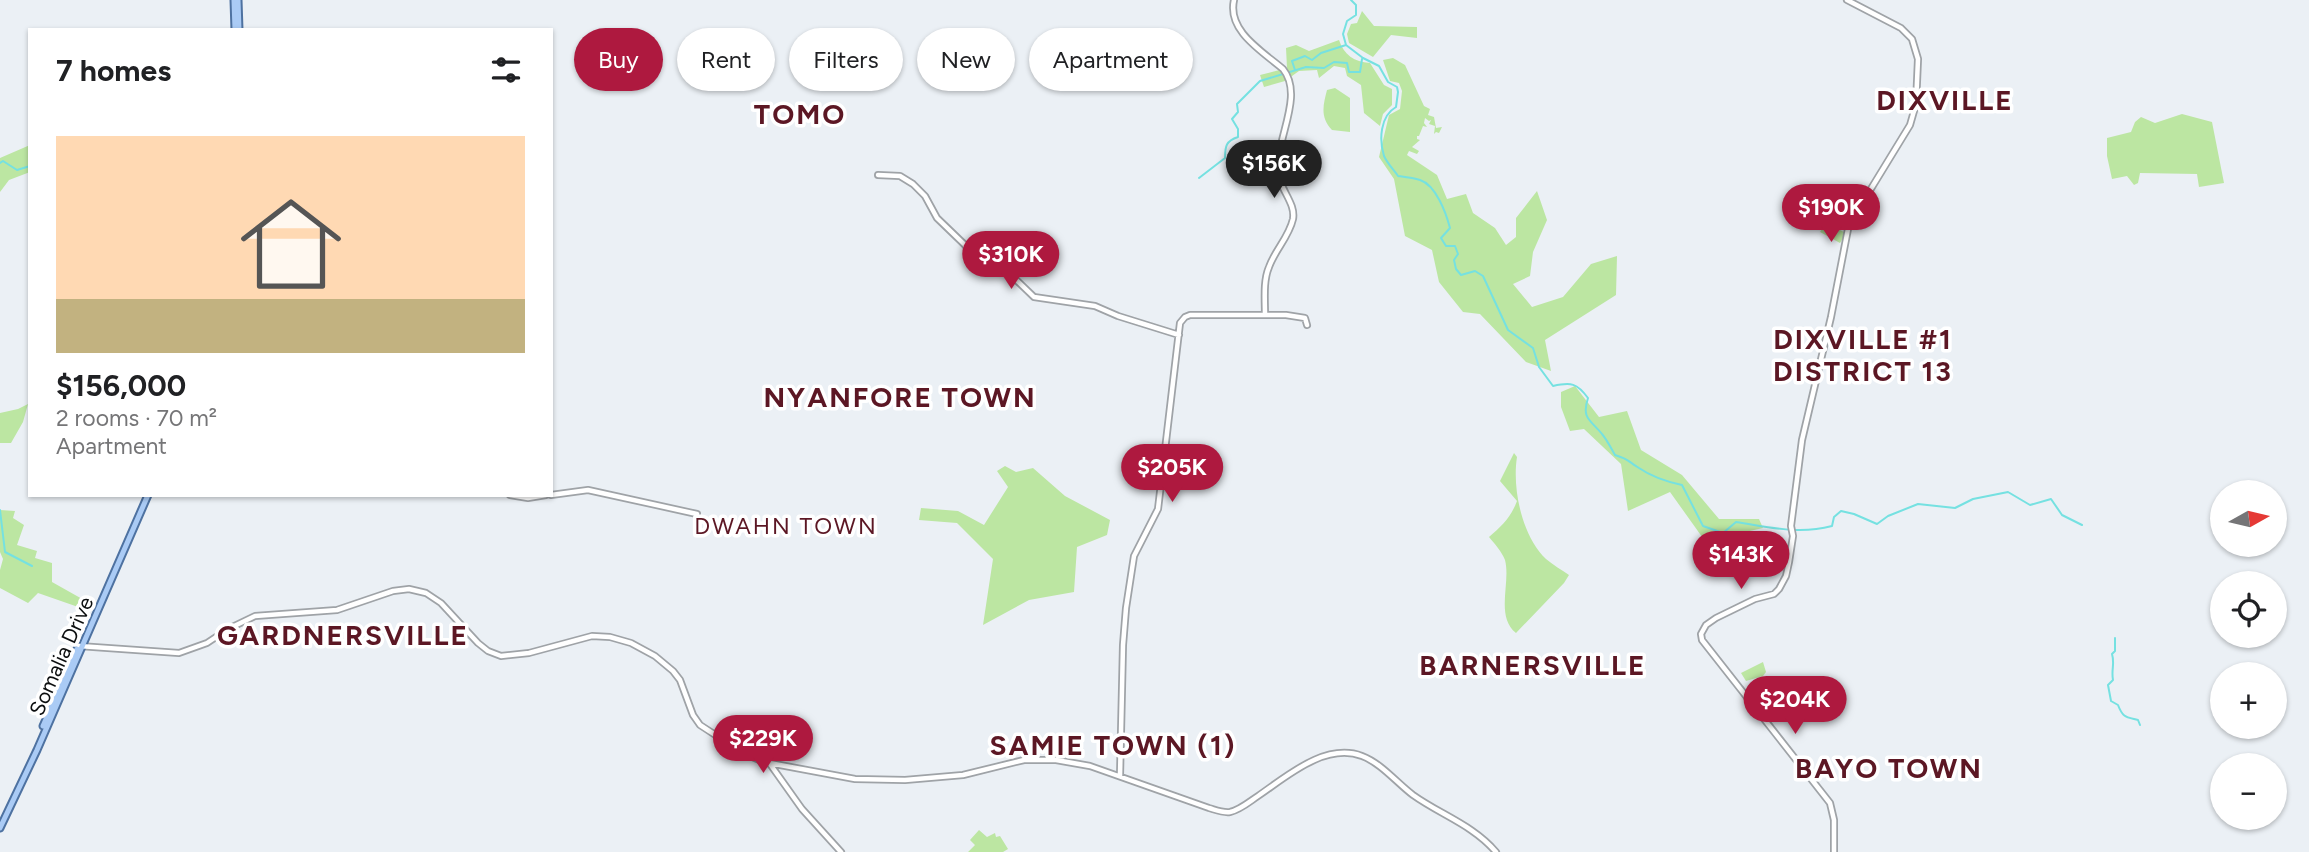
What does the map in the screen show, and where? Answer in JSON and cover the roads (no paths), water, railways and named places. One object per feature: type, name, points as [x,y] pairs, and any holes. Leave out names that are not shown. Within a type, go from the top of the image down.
[{"type":"main road","points":[[236,0],[237,28]]},
{"type":"main road","points":[[1234,0],[1232,12],[1242,33],[1283,69],[1292,89],[1278,168],[1281,188],[1294,212],[1291,227],[1267,270],[1265,316]]},
{"type":"main road","points":[[1834,852],[1834,820],[1830,803],[1707,646],[1701,634],[1706,625],[1716,618],[1755,599],[1774,594],[1786,576],[1793,536],[1791,526],[1804,427],[1831,317],[1848,229],[1910,125],[1916,104],[1918,59],[1912,38],[1901,28],[1847,0]]},
{"type":"main road","points":[[878,175],[900,176],[913,184],[925,196],[937,218],[965,245],[973,258],[1009,273],[1034,297],[1095,306],[1179,335]]},
{"type":"main road","points":[[1120,776],[1126,608],[1134,556],[1158,509],[1182,319],[1190,315],[1298,317],[1305,318],[1307,325]]},
{"type":"main road","points":[[553,495],[588,490],[696,514]]},
{"type":"main road","name":"Somalia Drive","points":[[0,821],[145,497]]},
{"type":"main road","points":[[80,646],[179,653],[207,643],[255,616],[338,611],[393,591],[409,589],[426,593],[441,603],[478,643],[501,656],[530,653],[592,636],[610,637],[631,643],[673,670],[680,680],[693,715],[701,725],[743,753],[770,764],[855,779],[905,780],[963,775],[1024,760],[1056,760],[1090,766],[1209,808],[1230,812],[1321,757],[1331,753],[1354,753],[1366,757],[1414,795],[1474,830],[1496,852]]},
{"type":"main road","name":"Somalia Drive","points":[[0,828],[37,750],[80,646]]},
{"type":"main road","points":[[770,764],[802,810],[841,852]]},
{"type":"waterway","points":[[1351,0],[1356,5],[1356,15],[1347,21],[1343,34],[1346,45],[1379,66],[1388,82],[1397,87],[1396,107],[1387,116],[1382,129],[1384,156],[1398,176],[1420,180],[1435,193],[1450,228],[1441,238],[1446,246],[1455,246],[1458,254],[1454,260],[1456,269],[1461,275],[1475,271],[1483,276],[1508,330],[1533,348],[1539,367],[1553,386],[1569,384],[1580,389],[1588,398],[1588,419],[1604,436],[1615,455],[1655,477],[1682,485],[1703,526],[1723,533],[1736,522],[1784,529],[1820,529],[1832,526],[1834,517],[1841,511],[1877,524],[1888,516],[1918,504],[1955,508],[1973,499],[2008,492],[2030,505],[2051,499],[2062,515],[2082,525]]},
{"type":"waterway","points":[[1295,70],[1292,61],[1305,56],[1312,60],[1321,53],[1346,45]]},
{"type":"waterway","points":[[1199,178],[1225,158],[1227,144],[1238,137],[1238,129],[1232,119],[1238,112],[1237,104],[1260,81],[1306,67],[1324,68],[1334,62],[1347,63],[1349,72],[1360,72],[1362,59]]},
{"type":"waterway","points":[[0,163],[3,161],[17,170],[28,167]]},
{"type":"waterway","points":[[0,510],[5,552],[32,566]]},
{"type":"waterway","points":[[2115,638],[2115,651],[2112,654],[2113,680],[2108,685],[2111,701],[2118,705],[2123,715],[2138,720],[2140,725]]},
{"type":"district","name":"DIXVILLE","points":[[1945,100]]},
{"type":"district","name":"TOMO","points":[[800,114]]},
{"type":"district","name":"DIXVILLE #1 DISTRICT 13","points":[[1863,355]]},
{"type":"district","name":"NYANFORE TOWN","points":[[900,397]]},
{"type":"district","name":"DWAHN TOWN","points":[[786,526]]},
{"type":"district","name":"GARDNERSVILLE","points":[[343,635]]},
{"type":"district","name":"BARNERSVILLE","points":[[1533,665]]},
{"type":"district","name":"SAMIE TOWN (1)","points":[[1113,745]]},
{"type":"district","name":"BAYO TOWN","points":[[1889,768]]}]
